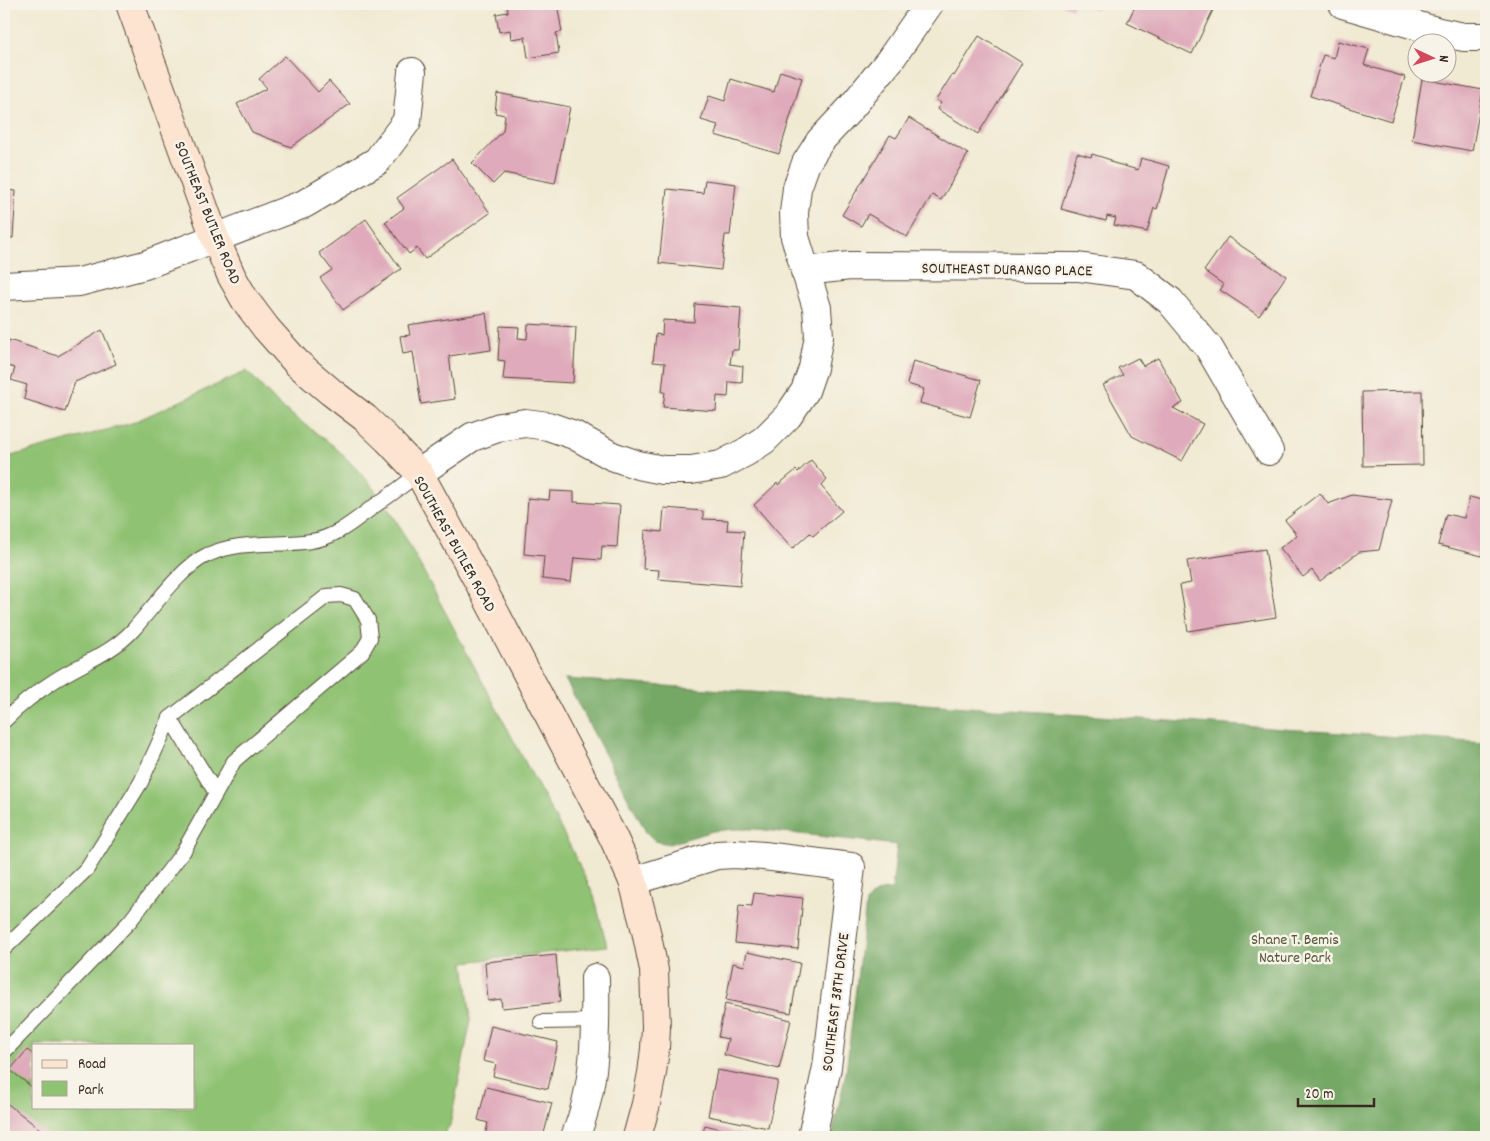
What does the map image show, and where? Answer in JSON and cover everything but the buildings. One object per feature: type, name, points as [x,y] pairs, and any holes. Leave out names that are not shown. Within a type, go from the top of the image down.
[{"type":"main road","name":"SOUTHEAST BUTLER ROAD","points":[[130,4],[215,238],[245,300],[266,328],[297,363],[365,418],[419,473],[613,837],[633,881],[654,970],[656,1027],[652,1073],[637,1137]]},
{"type":"street","points":[[419,473],[472,437],[500,427],[524,423],[548,426],[574,435],[612,456],[638,465],[663,470],[692,470],[721,465],[764,440],[788,416],[804,391],[813,368],[819,336],[817,308],[795,237],[794,213],[797,188],[806,163],[820,141],[850,109],[890,60],[929,4]]},
{"type":"street","points":[[1342,4],[1439,32],[1464,37],[1486,37]]},
{"type":"street","points":[[4,286],[79,282],[145,265],[304,204],[377,161],[406,121],[412,72]]},
{"type":"street","name":"SOUTHEAST DURANGO PLACE","points":[[805,271],[850,266],[1078,267],[1136,275],[1170,301],[1209,348],[1269,451]]},
{"type":"street","name":"SOUTHEAST 38TH DRIVE","points":[[633,881],[726,854],[764,856],[851,867],[827,1068],[812,1137]]},
{"type":"street","points":[[575,1137],[589,1093],[594,1058],[596,1021],[595,978]]},
{"type":"lane","points":[[4,721],[21,704],[55,680],[110,650],[132,632],[186,570],[205,556],[248,544],[312,541],[328,537],[346,527],[419,473]]},
{"type":"lane","points":[[4,949],[87,869],[140,782],[170,718],[327,596],[341,595],[355,599],[368,620],[370,638],[362,652],[234,761],[183,852],[130,921],[4,1052]]},
{"type":"lane","points":[[170,718],[216,793]]},
{"type":"lane","points":[[541,1022],[596,1021]]},
{"type":"green space","points":[[247,371],[280,406],[335,447],[369,482],[396,520],[570,846],[594,896],[607,946],[464,962],[471,1020],[450,1125],[442,1137],[4,1137],[4,458],[132,423]]},
{"type":"green space","name":"Shane T. Bemis Nature Park","points":[[565,679],[1486,743],[1486,1137],[832,1137],[846,1072],[866,903],[877,892],[892,890],[897,845],[756,829],[713,831],[669,844],[655,841],[646,832]]}]
